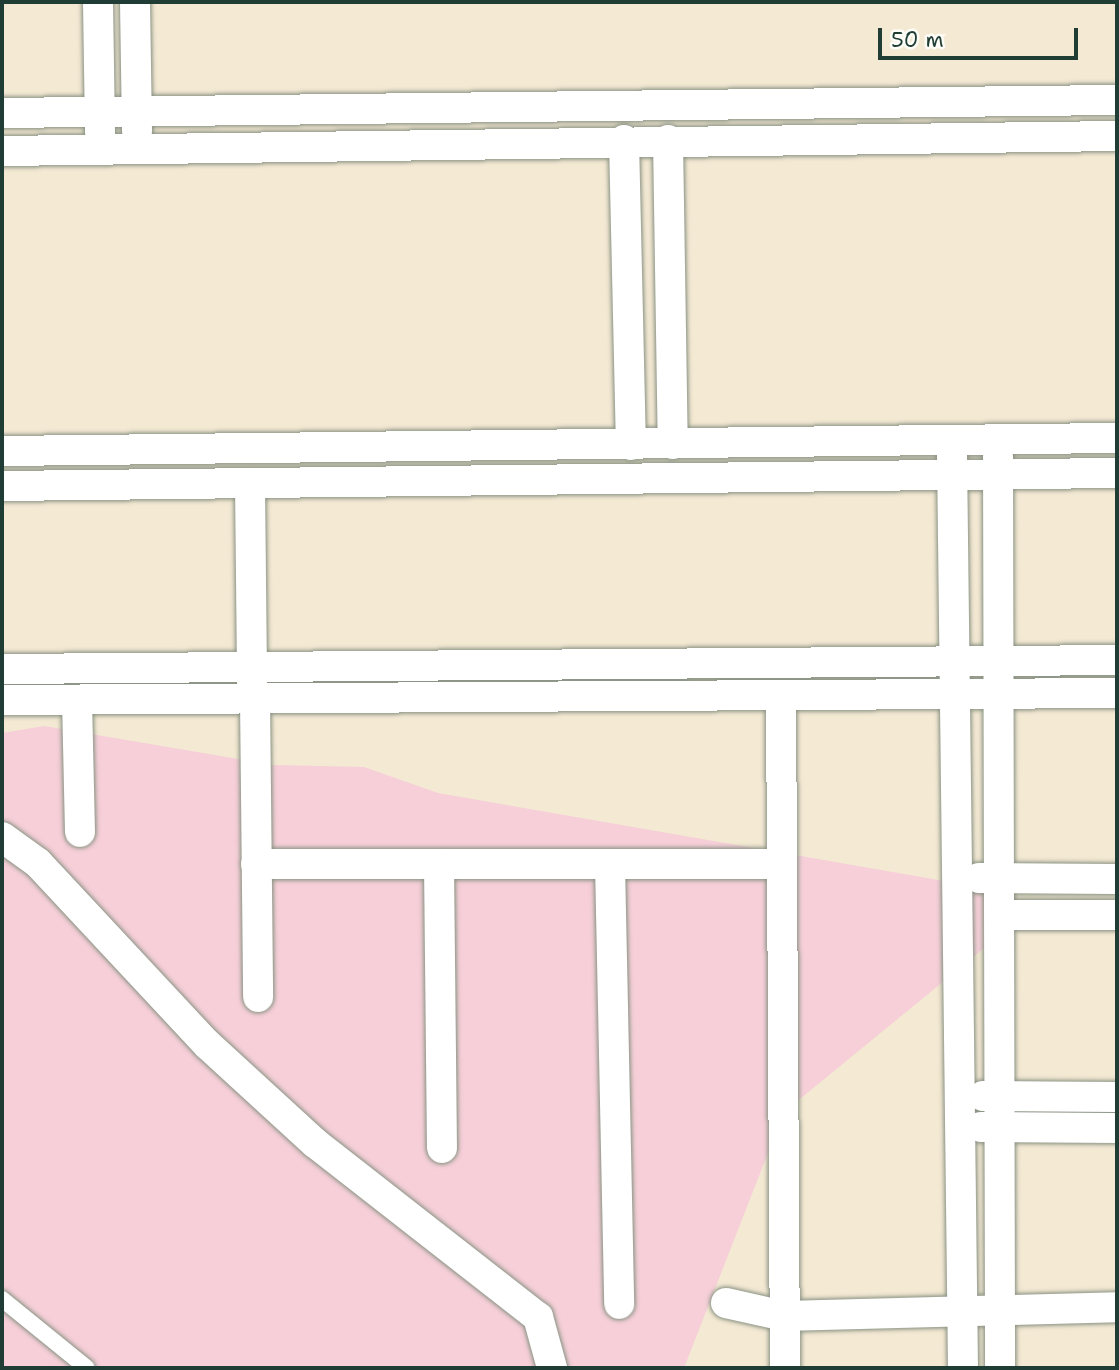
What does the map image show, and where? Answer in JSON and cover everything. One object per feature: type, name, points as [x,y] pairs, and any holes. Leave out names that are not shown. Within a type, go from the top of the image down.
[{"type":"street","points":[[98,2],[100,151]]},
{"type":"street","points":[[135,2],[139,150]]},
{"type":"street","points":[[2,113],[1117,100]]},
{"type":"street","points":[[2,151],[624,140],[1117,136]]},
{"type":"street","points":[[624,140],[631,445]]},
{"type":"street","points":[[668,140],[673,444]]},
{"type":"street","points":[[630,381],[653,356]]},
{"type":"street","points":[[2,451],[1117,438]]},
{"type":"street","points":[[952,439],[963,1368]]},
{"type":"street","points":[[997,439],[1000,1368]]},
{"type":"street","points":[[2,486],[1117,473]]},
{"type":"street","points":[[250,483],[258,997]]},
{"type":"street","points":[[2,669],[1117,660]]},
{"type":"street","points":[[2,700],[1117,693]]},
{"type":"street","points":[[780,696],[785,1368]]},
{"type":"street","points":[[77,700],[80,832]]},
{"type":"street","points":[[2,837],[38,863],[208,1045],[315,1143],[538,1317],[552,1368]]},
{"type":"street","points":[[256,864],[782,864]]},
{"type":"street","points":[[439,864],[442,1148]]},
{"type":"street","points":[[610,864],[619,1304]]},
{"type":"street","points":[[958,877],[999,880],[1117,880]]},
{"type":"street","points":[[1000,915],[1117,915]]},
{"type":"street","points":[[961,1096],[1117,1097]]},
{"type":"street","points":[[961,1128],[1117,1128]]},
{"type":"street","points":[[726,1303],[784,1316],[962,1309],[1117,1307]]},
{"type":"lane","points":[[2,1299],[87,1368]]},
{"type":"shaded area","points":[[44,726],[273,765],[364,767],[438,793],[1013,893],[1027,913],[784,1112],[684,1368],[2,1368],[2,733]]}]
